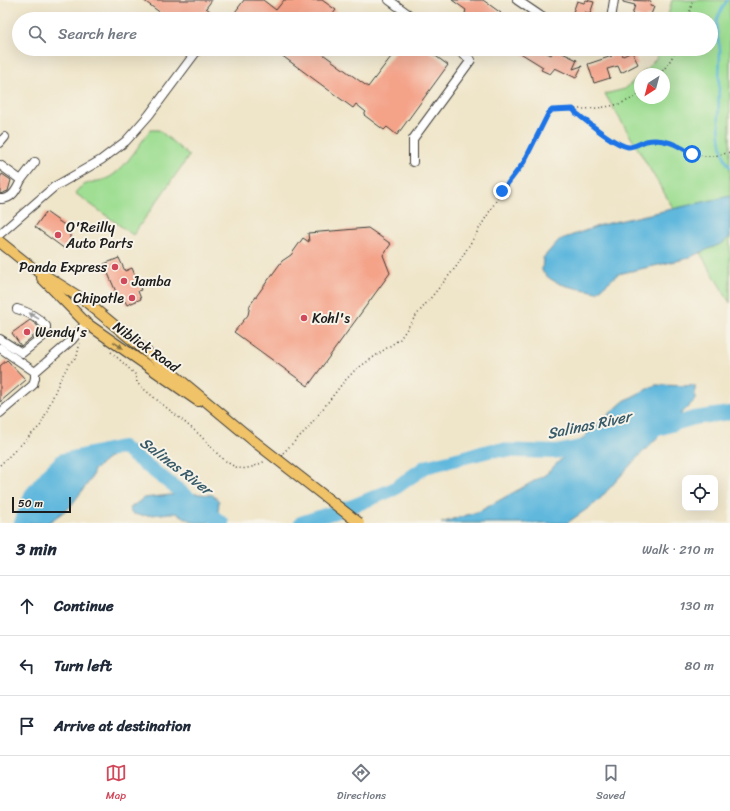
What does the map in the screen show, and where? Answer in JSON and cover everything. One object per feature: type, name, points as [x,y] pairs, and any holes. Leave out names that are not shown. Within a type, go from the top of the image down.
[{"type":"main road","name":"Niblick Road","points":[[0,242],[30,266],[84,300],[255,442],[359,523]]},
{"type":"main road","name":"Niblick Road","points":[[30,266],[86,323],[255,442]]},
{"type":"street","points":[[389,0],[405,12]]},
{"type":"street","points":[[517,0],[535,12]]},
{"type":"street","points":[[612,12],[614,0]]},
{"type":"street","points":[[0,234],[54,187],[101,160],[126,141],[149,114],[193,56]]},
{"type":"street","points":[[413,162],[413,139],[471,60],[466,56]]},
{"type":"street","points":[[0,199],[9,197],[16,191],[21,180],[35,162]]},
{"type":"street","points":[[0,165],[21,180]]},
{"type":"street","points":[[0,339],[22,353],[46,334],[46,326],[42,321],[34,315],[17,309]]},
{"type":"street","points":[[0,413],[33,385],[35,372],[72,340],[86,323]]},
{"type":"street","points":[[2,353],[35,372]]},
{"type":"path","points":[[690,12],[693,0]]},
{"type":"path","points":[[665,68],[673,56]]},
{"type":"path","points":[[282,454],[290,448],[308,428],[342,384],[355,370],[400,339],[415,317],[456,267],[502,191],[524,162],[548,114],[552,110],[591,109],[624,102],[634,96]]},
{"type":"path","points":[[573,109],[576,113],[620,145],[629,147],[645,141],[659,140],[673,143],[692,154],[702,156],[720,155],[730,152]]},
{"type":"path","points":[[0,465],[41,425],[60,380],[77,356],[82,338]]},
{"type":"path","points":[[110,351],[136,374],[137,383],[195,430],[214,451],[230,463],[238,468],[245,468],[269,460]]},
{"type":"path","points":[[120,360],[129,352]]},
{"type":"green space","points":[[672,0],[730,0],[730,303],[605,94],[625,89],[634,81],[634,104],[670,104],[670,68],[647,68],[656,59],[657,56],[718,56],[718,12],[669,12]]},
{"type":"green space","points":[[150,130],[159,130],[189,156],[133,235],[75,193],[84,185],[108,178],[118,171],[133,154]]},
{"type":"water","points":[[730,196],[730,237],[723,243],[685,259],[618,274],[597,292],[560,284],[542,271],[543,258],[559,240],[601,225]]},
{"type":"water","points":[[655,385],[695,386],[695,400],[635,460],[597,502],[567,523],[441,523],[480,511],[545,475],[588,433],[624,401]]},
{"type":"water","points":[[122,447],[94,470],[91,479],[70,507],[48,523],[21,523],[31,495],[49,473],[63,460]]},
{"type":"water","points":[[187,493],[213,495],[219,501],[218,513],[208,523],[204,523],[193,522],[176,513],[139,515],[131,512],[130,508],[144,498]]},
{"type":"building","points":[[143,0],[212,0],[206,8],[211,12],[159,12]]},
{"type":"building","points":[[244,0],[263,0],[276,10],[284,0],[322,0],[336,10],[334,12],[235,12]]},
{"type":"building","points":[[452,0],[483,0],[500,12],[465,12],[466,10]]},
{"type":"building","points":[[586,0],[594,2],[591,12],[573,12],[577,1],[584,3]]},
{"type":"building","points":[[623,0],[651,1],[650,6],[654,7],[652,12],[633,12],[635,5],[623,2]]},
{"type":"building","points":[[282,56],[326,56],[368,87],[392,56],[436,56],[448,65],[397,135],[387,127],[384,130],[364,115],[366,112],[356,104],[353,108]]},
{"type":"building","points":[[525,56],[569,56],[577,60],[573,69],[582,66],[576,78],[555,68],[550,74],[541,70],[543,67]]},
{"type":"building","points":[[612,56],[634,56],[638,64],[621,73],[618,66],[607,69],[610,78],[594,83],[588,64]]},
{"type":"building","points":[[2,174],[11,180],[8,191],[0,194],[0,178]]},
{"type":"building","name":"O'Reilly Auto Parts","points":[[46,212],[70,229],[70,242],[65,249],[35,227]]},
{"type":"building","points":[[368,228],[391,244],[383,255],[390,273],[308,386],[234,332],[248,315],[250,305],[282,261],[291,255],[303,238],[309,242],[308,233]]},
{"type":"building","points":[[119,258],[125,271],[132,268],[141,290],[138,291],[141,299],[127,305],[123,297],[119,299],[104,264]]},
{"type":"building","name":"Wendy's","points":[[30,320],[37,325],[40,331],[21,346],[12,333]]},
{"type":"building","points":[[7,360],[26,380],[0,402],[0,366]]},
{"type":"waterway","points":[[718,17],[727,0]]},
{"type":"waterway","points":[[718,39],[720,50],[719,129],[721,145],[725,158],[730,167]]},
{"type":"waterway","name":"Salinas River","points":[[651,431],[694,418],[730,413]]},
{"type":"waterway","name":"Salinas River","points":[[301,523],[353,506],[394,489],[425,467],[493,450],[556,452],[590,445]]},
{"type":"waterway","name":"Salinas River","points":[[21,523],[31,495],[49,473],[63,460],[122,447],[222,523]]},
{"type":"place","name":"O'Reilly Auto Parts","points":[[58,235]]},
{"type":"place","name":"Panda Express","points":[[115,267]]},
{"type":"place","name":"Jamba","points":[[124,281]]},
{"type":"place","name":"Chipotle","points":[[132,298]]},
{"type":"place","name":"Kohl's","points":[[304,318]]},
{"type":"place","name":"Wendy's","points":[[27,332]]},
{"type":"route","points":[[502,191],[524,162],[548,114],[552,110],[573,109],[576,113],[620,145],[629,147],[645,141],[659,140],[673,143],[692,154]]}]
